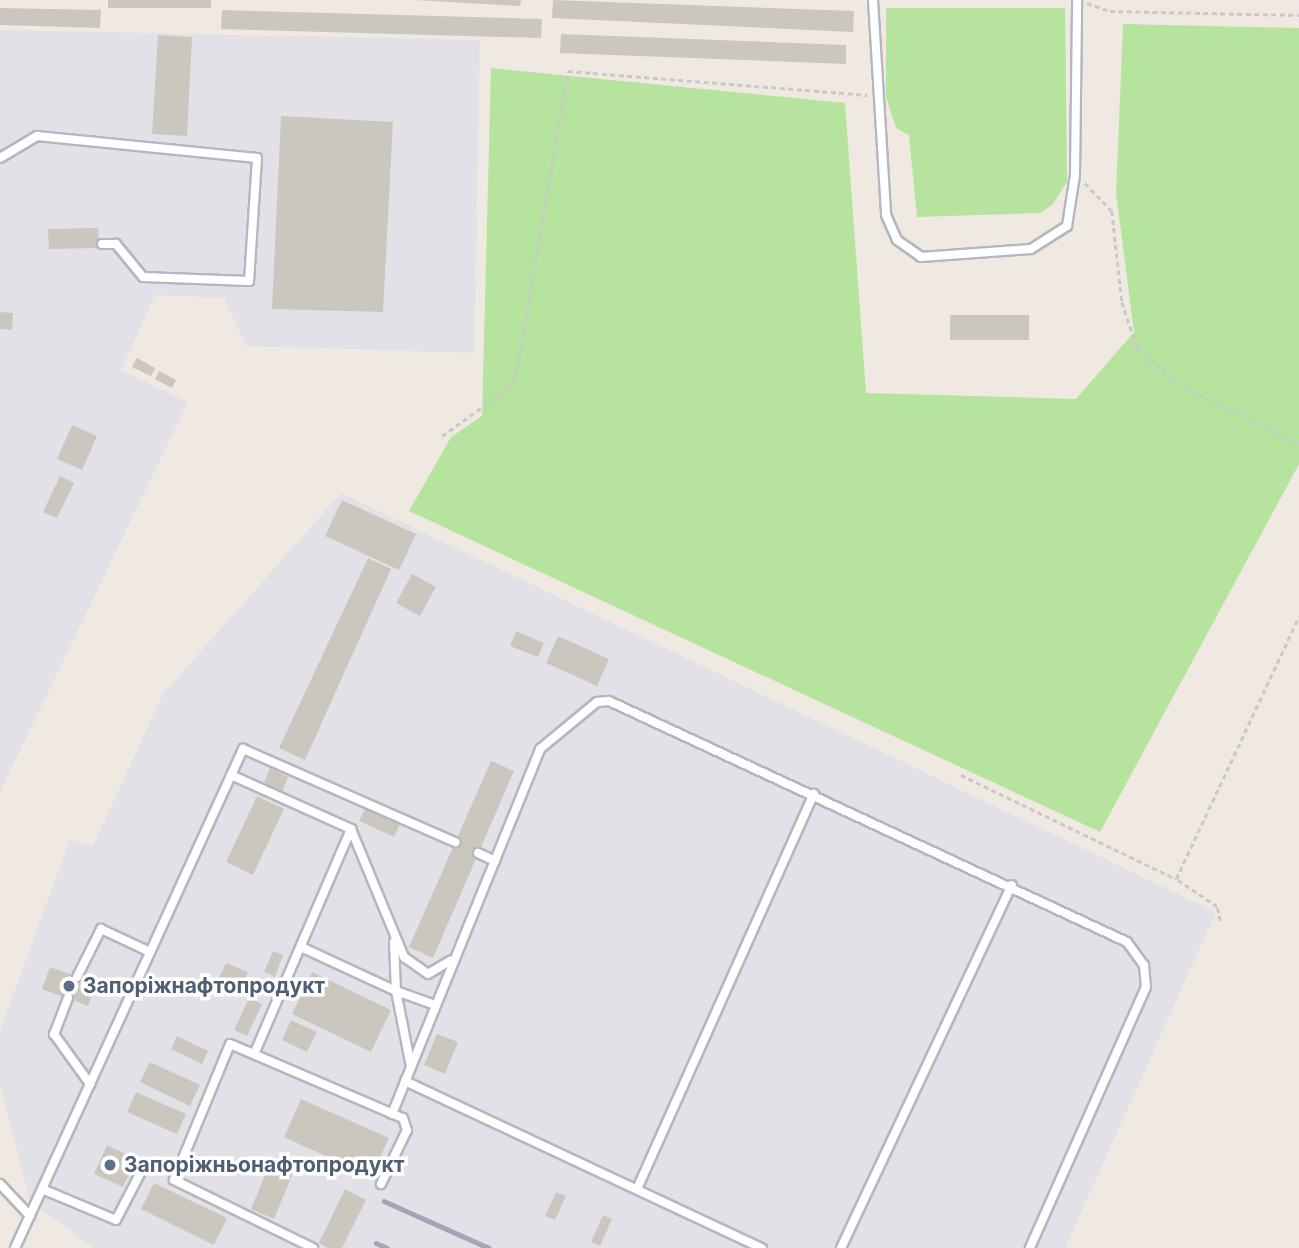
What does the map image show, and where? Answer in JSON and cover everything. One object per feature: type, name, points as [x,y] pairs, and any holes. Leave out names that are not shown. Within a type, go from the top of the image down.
[{"type":"lane","points":[[873,0],[874,96],[886,215],[898,240],[922,257],[1031,250],[1051,241],[1067,226],[1074,175],[1077,0]]},
{"type":"lane","points":[[0,160],[37,136],[257,158],[249,281],[143,277],[116,244],[102,244]]},
{"type":"lane","points":[[392,1114],[540,749],[597,702],[814,794],[1012,885],[1127,942],[1144,964],[1146,987],[1030,1248]]},
{"type":"lane","points":[[15,1248],[231,775],[249,746],[455,842]]},
{"type":"lane","points":[[231,775],[351,829],[394,939],[415,970],[428,974],[454,956]]},
{"type":"lane","points":[[637,1189],[814,794]]},
{"type":"lane","points":[[255,1052],[351,829]]},
{"type":"lane","points":[[478,853],[495,861]]},
{"type":"lane","points":[[841,1248],[1012,885]]},
{"type":"lane","points":[[77,976],[101,929],[150,953]]},
{"type":"lane","points":[[394,939],[396,991],[411,1067]]},
{"type":"lane","points":[[301,947],[396,991],[435,1005]]},
{"type":"lane","points":[[68,998],[54,1034],[90,1084]]},
{"type":"lane","points":[[313,1248],[174,1180],[226,1049],[236,1043],[404,1118],[407,1129],[381,1184]]},
{"type":"lane","points":[[405,1081],[762,1248]]},
{"type":"lane","points":[[42,1189],[116,1220],[144,1166]]},
{"type":"lane","points":[[0,1184],[30,1216]]},
{"type":"path","points":[[1077,0],[1110,11],[1299,15]]},
{"type":"path","points":[[442,436],[507,389],[516,374],[568,71],[874,96]]},
{"type":"path","points":[[1074,175],[1112,211],[1122,302],[1137,348],[1176,383],[1299,443]]},
{"type":"path","points":[[1176,879],[1299,616]]},
{"type":"path","points":[[961,775],[1176,879],[1217,906],[1220,921]]},
{"type":"shaded area","points":[[0,30],[480,40],[474,353],[246,346],[224,298],[155,295],[121,370],[188,402],[0,792]]},
{"type":"shaded area","points":[[341,493],[1216,912],[1065,1248],[94,1248],[30,1201],[0,1084],[0,1031],[70,839],[93,846],[163,694]]},
{"type":"green space","points":[[886,8],[1065,8],[1067,182],[1052,205],[1040,213],[917,217],[909,135],[896,128],[886,97]]},
{"type":"green space","points":[[1123,24],[1299,28],[1299,464],[1100,832],[409,511],[451,437],[482,416],[491,68],[845,103],[866,393],[1076,399],[1134,332],[1116,193]]},
{"type":"building","points":[[108,0],[211,0],[211,8],[108,8]]},
{"type":"building","points":[[415,0],[521,0],[520,6]]},
{"type":"building","points":[[553,0],[854,11],[853,32],[552,18]]},
{"type":"building","points":[[0,8],[101,10],[100,28],[0,25]]},
{"type":"building","points":[[222,10],[542,19],[541,38],[221,29]]},
{"type":"building","points":[[561,34],[846,45],[846,64],[560,53]]},
{"type":"building","points":[[158,35],[192,37],[187,136],[152,134]]},
{"type":"building","points":[[281,116],[393,122],[383,312],[272,309]]},
{"type":"building","points":[[98,228],[99,248],[49,249],[48,229]]},
{"type":"building","points":[[0,312],[13,313],[12,330],[0,329]]},
{"type":"building","points":[[950,315],[1029,315],[1029,340],[950,340]]},
{"type":"building","points":[[137,358],[155,368],[151,376],[132,367]]},
{"type":"building","points":[[159,371],[176,380],[172,388],[155,379]]},
{"type":"building","points":[[72,425],[97,436],[82,470],[57,459]]},
{"type":"building","points":[[60,476],[74,483],[57,518],[43,512]]},
{"type":"building","points":[[342,500],[416,534],[399,570],[325,536]]},
{"type":"building","points":[[368,558],[391,569],[305,760],[279,748]]},
{"type":"building","points":[[412,574],[436,587],[420,616],[396,603]]},
{"type":"building","points":[[516,631],[544,643],[538,657],[510,646]]},
{"type":"building","points":[[558,636],[609,659],[597,686],[546,663]]},
{"type":"building","points":[[491,761],[514,771],[433,958],[409,947]]},
{"type":"building","points":[[270,768],[288,777],[282,792],[264,783]]},
{"type":"building","points":[[257,796],[284,809],[253,875],[226,862]]},
{"type":"building","points":[[365,809],[400,824],[394,837],[359,821]]},
{"type":"building","points":[[273,951],[283,955],[275,977],[264,972]]},
{"type":"building","points":[[226,963],[248,972],[241,988],[219,978]]},
{"type":"building","name":"Запоріжнафтопродукт","points":[[50,967],[96,983],[88,1006],[42,989]]},
{"type":"building","points":[[312,972],[391,1010],[371,1052],[292,1014]]},
{"type":"building","points":[[249,998],[262,1004],[247,1036],[234,1030]]},
{"type":"building","points":[[291,1020],[317,1032],[307,1052],[282,1040]]},
{"type":"building","points":[[437,1034],[458,1042],[445,1074],[424,1065]]},
{"type":"building","points":[[177,1036],[208,1051],[202,1064],[171,1049]]},
{"type":"building","points":[[150,1062],[200,1085],[190,1106],[140,1082]]},
{"type":"building","points":[[136,1092],[186,1114],[177,1134],[127,1112]]},
{"type":"building","points":[[301,1099],[389,1138],[371,1177],[284,1137]]},
{"type":"building","points":[[107,1145],[136,1159],[123,1187],[94,1174]]},
{"type":"building","points":[[272,1158],[295,1168],[274,1219],[251,1209]]},
{"type":"building","points":[[154,1183],[227,1218],[214,1245],[141,1209]]},
{"type":"building","points":[[345,1189],[366,1200],[342,1248],[328,1248],[319,1243]]},
{"type":"building","points":[[556,1192],[566,1196],[555,1220],[545,1216]]},
{"type":"building","points":[[603,1215],[612,1219],[600,1246],[591,1242]]},
{"type":"railway","points":[[384,1201],[489,1248]]},
{"type":"railway","points":[[376,1243],[387,1248]]},
{"type":"place","name":"Запоріжнафтопродукт","points":[[69,986]]},
{"type":"place","name":"Запоріжньонафтопродукт","points":[[110,1165]]}]
